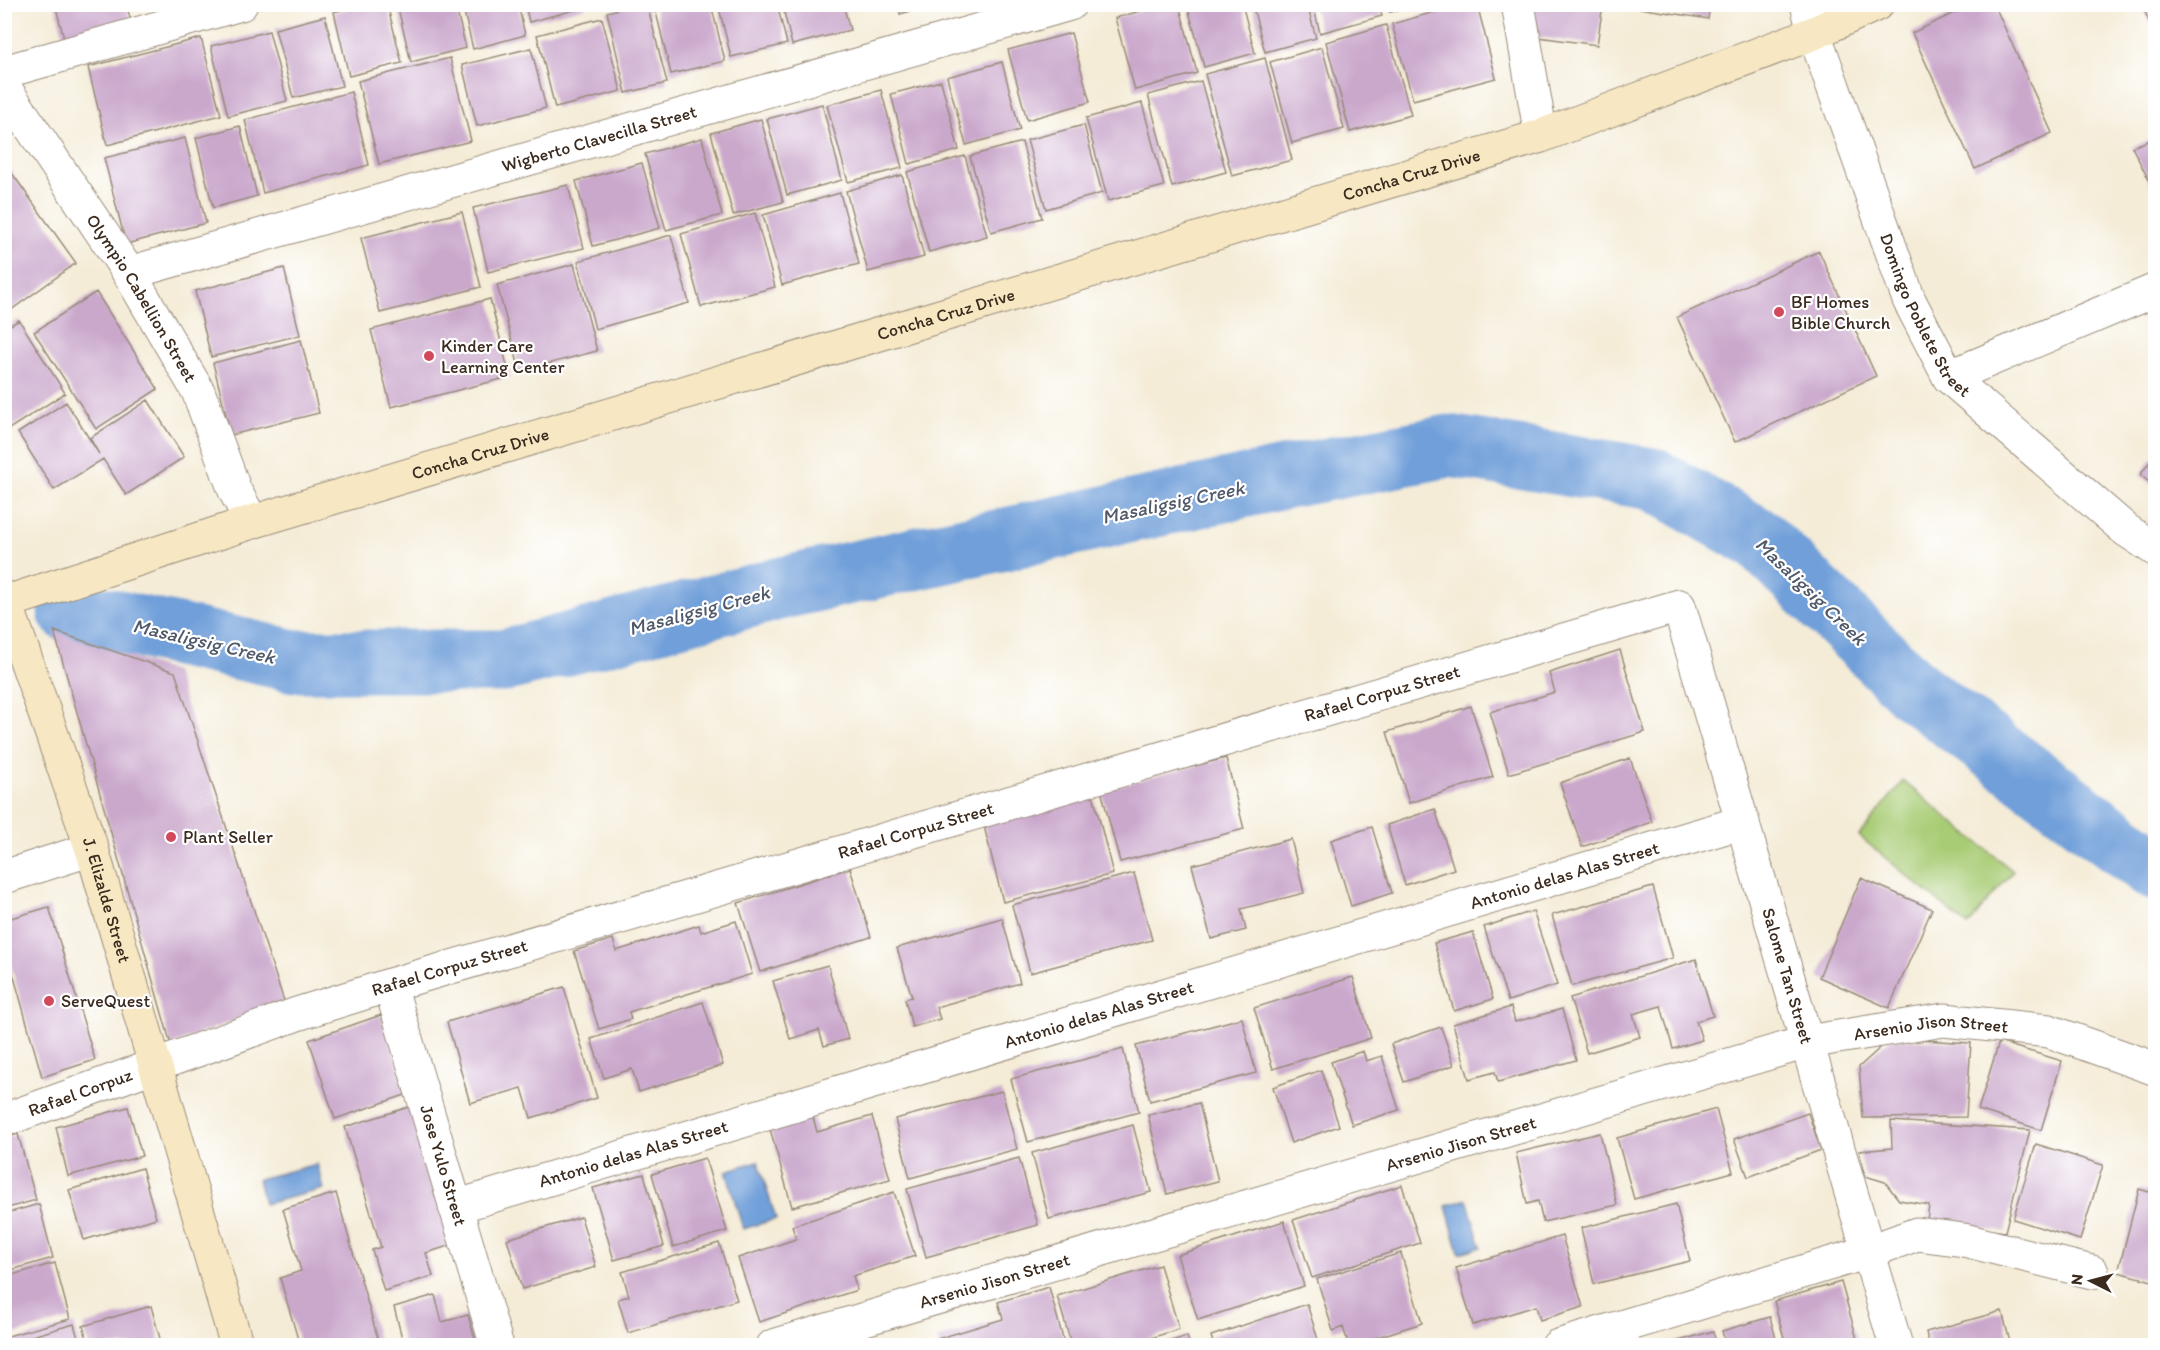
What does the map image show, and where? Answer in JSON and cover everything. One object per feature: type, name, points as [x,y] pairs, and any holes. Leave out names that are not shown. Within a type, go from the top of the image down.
[{"type":"street","points":[[4,72],[241,4]]},
{"type":"street","name":"Wigberto Clavecilla Street","points":[[129,273],[1070,4]]},
{"type":"street","points":[[1518,4],[1541,136]]},
{"type":"street","name":"Concha Cruz Drive","points":[[5,601],[252,522],[1541,136],[1810,19],[1877,4]]},
{"type":"street","name":"Domingo Poblete Street","points":[[1810,19],[1909,300],[1949,376],[2126,530],[2156,550]]},
{"type":"street","name":"Olympio Cabellion Street","points":[[4,87],[129,273],[198,391],[235,491],[252,522]]},
{"type":"street","points":[[1949,376],[2156,290]]},
{"type":"street","name":"J. Elizalde Street","points":[[5,601],[92,849],[237,1346]]},
{"type":"street","name":"Salome Tan Street","points":[[1679,606],[1896,1346]]},
{"type":"street","name":"Rafael Corpuz Street","points":[[155,1065],[297,1014],[390,985],[1679,606]]},
{"type":"street","name":"Antonio delas Alas Street","points":[[456,1208],[1743,822]]},
{"type":"street","points":[[4,877],[92,849]]},
{"type":"street","name":"Jose Yulo Street","points":[[390,985],[497,1346]]},
{"type":"street","name":"Arsenio Jison Street","points":[[772,1346],[1807,1042],[1944,1020],[2049,1031],[2156,1069]]},
{"type":"street","name":"Rafael Corpuz","points":[[4,1120],[155,1065]]},
{"type":"street","points":[[1558,1346],[1868,1252],[1917,1234],[1964,1240],[2092,1272]]},
{"type":"green space","points":[[1903,781],[2013,871],[1968,926],[1859,836]]},
{"type":"water","points":[[758,1161],[776,1219],[743,1229],[726,1171]]},
{"type":"water","points":[[317,1164],[324,1189],[264,1204],[258,1179]]},
{"type":"water","points":[[1467,1199],[1481,1247],[1459,1253],[1446,1206]]},
{"type":"building","points":[[55,4],[126,4],[134,31],[67,50]]},
{"type":"building","points":[[365,4],[387,4],[402,63],[349,76],[334,12]]},
{"type":"building","points":[[397,4],[455,4],[466,48],[411,62]]},
{"type":"building","points":[[462,4],[518,4],[525,35],[473,49]]},
{"type":"building","points":[[525,4],[585,4],[586,7],[529,22]]},
{"type":"building","points":[[647,4],[667,83],[626,93],[607,12]]},
{"type":"building","points":[[654,4],[711,4],[725,61],[671,74]]},
{"type":"building","points":[[718,4],[777,4],[787,44],[731,57]]},
{"type":"building","points":[[782,4],[843,4],[850,30],[792,45]]},
{"type":"building","points":[[898,4],[933,4],[933,5],[900,14]]},
{"type":"building","points":[[1166,4],[1179,4],[1197,73],[1135,90],[1115,18]]},
{"type":"building","points":[[1187,4],[1242,4],[1255,53],[1204,67]]},
{"type":"building","points":[[1252,4],[1307,4],[1316,38],[1265,52]]},
{"type":"building","points":[[1313,4],[1378,4],[1382,16],[1320,33]]},
{"type":"building","points":[[1388,4],[1416,4],[1416,5],[1390,12]]},
{"type":"building","points":[[1463,4],[1477,4],[1496,78],[1413,100],[1392,24]]},
{"type":"building","points":[[1536,4],[1603,4],[1597,45],[1531,36]]},
{"type":"building","points":[[1614,4],[1710,4],[1708,19]]},
{"type":"building","points":[[1973,4],[1994,4],[2052,133],[1975,169],[1912,33]]},
{"type":"building","points":[[2141,4],[2156,4],[2156,36]]},
{"type":"building","points":[[325,16],[342,86],[293,98],[275,29]]},
{"type":"building","points":[[602,18],[621,91],[555,108],[537,35]]},
{"type":"building","points":[[1386,25],[1411,115],[1350,132],[1326,42]]},
{"type":"building","points":[[269,31],[287,101],[228,116],[211,46]]},
{"type":"building","points":[[1071,33],[1090,102],[1027,120],[1008,50]]},
{"type":"building","points":[[201,38],[221,115],[107,145],[88,67]]},
{"type":"building","points":[[1322,47],[1344,129],[1292,143],[1270,62]]},
{"type":"building","points":[[531,48],[546,108],[477,126],[462,65]]},
{"type":"building","points":[[450,58],[471,141],[379,164],[358,81]]},
{"type":"building","points":[[1265,58],[1292,160],[1232,176],[1205,74]]},
{"type":"building","points":[[1002,62],[1020,130],[966,145],[947,77]]},
{"type":"building","points":[[941,81],[959,150],[909,164],[891,94]]},
{"type":"building","points":[[1201,81],[1226,172],[1172,187],[1148,95]]},
{"type":"building","points":[[881,90],[902,168],[848,182],[827,105]]},
{"type":"building","points":[[351,92],[369,165],[263,193],[245,120]]},
{"type":"building","points":[[1142,103],[1164,186],[1108,201],[1086,118]]},
{"type":"building","points":[[822,104],[842,180],[787,195],[767,119]]},
{"type":"building","points":[[761,119],[783,202],[733,215],[711,133]]},
{"type":"building","points":[[1084,125],[1102,193],[1046,209],[1027,140]]},
{"type":"building","points":[[240,126],[257,196],[213,208],[196,138]]},
{"type":"building","points":[[185,138],[206,223],[126,244],[104,158]]},
{"type":"building","points":[[702,138],[722,215],[666,230],[645,154]]},
{"type":"building","points":[[2156,138],[2156,194],[2132,147]]},
{"type":"building","points":[[1022,142],[1042,218],[991,232],[970,156]]},
{"type":"building","points":[[965,156],[987,236],[929,252],[907,172]]},
{"type":"building","points":[[4,162],[76,263],[4,315]]},
{"type":"building","points":[[642,163],[660,228],[593,246],[576,181]]},
{"type":"building","points":[[902,175],[924,257],[868,272],[846,191]]},
{"type":"building","points":[[568,185],[584,248],[488,272],[473,208]]},
{"type":"building","points":[[840,193],[859,264],[782,285],[763,215]]},
{"type":"building","points":[[462,212],[481,287],[380,313],[361,238]]},
{"type":"building","points":[[755,213],[775,287],[701,307],[681,234]]},
{"type":"building","points":[[671,235],[689,303],[595,329],[578,261]]},
{"type":"building","points":[[1819,251],[1876,376],[1735,442],[1677,317]]},
{"type":"building","points":[[574,264],[597,351],[520,371],[497,285]]},
{"type":"building","points":[[284,268],[300,335],[211,357],[195,291]]},
{"type":"building","points":[[96,292],[158,389],[96,429],[34,332]]},
{"type":"building","points":[[490,299],[510,377],[391,407],[371,330]]},
{"type":"building","points":[[19,320],[65,393],[9,429],[4,422],[4,329]]},
{"type":"building","points":[[301,340],[319,413],[231,435],[213,363]]},
{"type":"building","points":[[148,400],[184,457],[126,495],[103,459],[54,490],[18,433],[66,402],[99,454],[90,438]]},
{"type":"building","points":[[2156,453],[2156,487],[2140,475]]},
{"type":"building","name":"Plant Seller","points":[[54,631],[175,672],[284,1001],[171,1045]]},
{"type":"building","points":[[1620,650],[1645,732],[1509,774],[1490,712],[1555,692],[1549,673]]},
{"type":"building","points":[[1471,706],[1493,777],[1409,803],[1387,732]]},
{"type":"building","points":[[1226,758],[1244,829],[1120,862],[1101,790]]},
{"type":"building","points":[[1630,758],[1652,822],[1582,847],[1560,783]]},
{"type":"building","points":[[1093,794],[1113,874],[1003,902],[983,822]]},
{"type":"building","points":[[1435,809],[1454,869],[1405,885],[1387,825]]},
{"type":"building","points":[[1372,827],[1392,893],[1351,906],[1331,840]]},
{"type":"building","points":[[1291,839],[1304,893],[1241,909],[1246,930],[1211,939],[1192,865]]},
{"type":"building","points":[[850,868],[871,937],[760,972],[738,903]]},
{"type":"building","points":[[1134,873],[1152,940],[1030,973],[1012,905]]},
{"type":"building","points":[[1861,878],[1932,909],[1889,1008],[1819,977]]},
{"type":"building","points":[[1653,887],[1673,958],[1572,986],[1552,915]]},
{"type":"building","name":"ServeQuest","points":[[49,907],[95,1060],[42,1077],[4,941],[4,920]]},
{"type":"building","points":[[1533,911],[1557,985],[1508,1001],[1484,927]]},
{"type":"building","points":[[1002,918],[1020,983],[936,1007],[940,1019],[912,1027],[905,999],[912,997],[897,948]]},
{"type":"building","points":[[736,921],[752,974],[629,1012],[631,1019],[599,1029],[574,951],[613,939],[616,951],[699,925],[701,932]]},
{"type":"building","points":[[1473,932],[1493,999],[1454,1011],[1434,943]]},
{"type":"building","points":[[1696,959],[1713,1016],[1696,1021],[1702,1040],[1673,1049],[1661,1006],[1633,1014],[1640,1037],[1587,1053],[1570,998]]},
{"type":"building","points":[[828,965],[848,1039],[824,1046],[819,1030],[790,1039],[773,981]]},
{"type":"building","points":[[1353,977],[1371,1038],[1273,1069],[1254,1008]]},
{"type":"building","points":[[564,987],[597,1098],[531,1118],[522,1088],[470,1103],[447,1022]]},
{"type":"building","points":[[703,1002],[723,1065],[639,1092],[632,1069],[604,1078],[591,1039]]},
{"type":"building","points":[[1511,1007],[1515,1022],[1562,1009],[1576,1060],[1498,1082],[1495,1072],[1469,1079],[1453,1024]]},
{"type":"building","points":[[381,1015],[408,1094],[335,1119],[309,1040]]},
{"type":"building","points":[[1242,1018],[1256,1073],[1150,1101],[1136,1046]]},
{"type":"building","points":[[1441,1027],[1454,1065],[1404,1082],[1391,1044]]},
{"type":"building","points":[[1891,1038],[1971,1043],[1966,1117],[1863,1118],[1859,1067]]},
{"type":"building","points":[[1999,1042],[2062,1061],[2041,1130],[1978,1110]]},
{"type":"building","points":[[1123,1049],[1139,1112],[1028,1142],[1011,1079]]},
{"type":"building","points":[[1363,1051],[1366,1061],[1382,1056],[1399,1110],[1352,1125],[1331,1062]]},
{"type":"building","points":[[1321,1070],[1339,1126],[1291,1143],[1273,1087]]},
{"type":"building","points":[[1002,1091],[1017,1149],[910,1178],[895,1119]]},
{"type":"building","points":[[1199,1103],[1218,1181],[1167,1194],[1148,1115]]},
{"type":"building","points":[[128,1107],[142,1156],[68,1176],[56,1127]]},
{"type":"building","points":[[409,1107],[452,1245],[426,1253],[433,1276],[384,1291],[372,1250],[381,1247],[345,1127]]},
{"type":"building","points":[[1716,1109],[1733,1172],[1634,1199],[1617,1138]]},
{"type":"building","points":[[1808,1113],[1821,1150],[1748,1177],[1734,1139]]},
{"type":"building","points":[[872,1116],[890,1179],[792,1207],[770,1129],[813,1117],[817,1132]]},
{"type":"building","points":[[1891,1121],[2030,1130],[2005,1232],[1927,1221],[1929,1205],[1899,1200],[1885,1182],[1865,1176],[1859,1151],[1892,1148]]},
{"type":"building","points":[[1133,1125],[1151,1192],[1049,1219],[1032,1153]]},
{"type":"building","points":[[1600,1133],[1617,1205],[1543,1222],[1538,1201],[1527,1204],[1516,1153]]},
{"type":"building","points":[[18,1134],[36,1200],[4,1209],[4,1138]]},
{"type":"building","points":[[2036,1144],[2103,1165],[2080,1240],[2013,1219]]},
{"type":"building","points":[[705,1158],[727,1231],[673,1247],[652,1174]]},
{"type":"building","points":[[1019,1158],[1038,1225],[926,1257],[907,1189]]},
{"type":"building","points":[[142,1168],[156,1218],[84,1240],[69,1190]]},
{"type":"building","points":[[644,1174],[664,1246],[614,1260],[593,1188]]},
{"type":"building","points":[[1402,1185],[1420,1243],[1312,1278],[1293,1220]]},
{"type":"building","points":[[2139,1189],[2156,1194],[2156,1282],[2118,1272]]},
{"type":"building","points":[[894,1192],[915,1256],[853,1276],[857,1290],[759,1322],[738,1258],[796,1239],[792,1226]]},
{"type":"building","points":[[336,1193],[380,1346],[300,1346],[280,1278],[301,1271],[283,1209]]},
{"type":"building","points":[[39,1204],[53,1258],[4,1272],[4,1214]]},
{"type":"building","points":[[1676,1204],[1690,1261],[1594,1284],[1581,1228]]},
{"type":"building","points":[[581,1217],[596,1267],[522,1289],[507,1239]]},
{"type":"building","points":[[1284,1221],[1304,1286],[1198,1320],[1177,1255]]},
{"type":"building","points":[[1562,1236],[1583,1307],[1540,1320],[1536,1306],[1473,1325],[1456,1268]]},
{"type":"building","points":[[719,1243],[737,1300],[628,1333],[618,1299],[629,1296],[622,1272]]},
{"type":"building","points":[[1401,1253],[1422,1323],[1349,1346],[1343,1327],[1333,1331],[1317,1279]]},
{"type":"building","points":[[55,1263],[70,1319],[4,1337],[4,1277]]},
{"type":"building","points":[[1160,1265],[1179,1329],[1126,1346],[1072,1346],[1057,1296]]},
{"type":"building","points":[[1841,1282],[1859,1346],[1786,1346],[1774,1301]]},
{"type":"building","points":[[1049,1287],[1065,1346],[939,1346],[937,1339],[1003,1319],[998,1302]]},
{"type":"building","points":[[435,1295],[442,1322],[468,1315],[477,1346],[404,1346],[394,1307]]},
{"type":"building","points":[[1307,1304],[1320,1346],[1214,1346],[1211,1336]]},
{"type":"building","points":[[151,1306],[162,1346],[89,1346],[83,1326]]},
{"type":"building","points":[[2002,1311],[2011,1346],[1929,1346],[1926,1332]]},
{"type":"building","points":[[1770,1317],[1778,1346],[1726,1346],[1722,1331]]},
{"type":"building","points":[[74,1324],[80,1346],[4,1346],[4,1344]]},
{"type":"building","points":[[1713,1331],[1717,1346],[1665,1346],[1665,1345]]},
{"type":"building","points":[[1187,1336],[1190,1346],[1159,1346],[1159,1345]]},
{"type":"waterway","name":"Masaligsig Creek","points":[[69,611],[294,661],[503,661],[782,588],[1292,476],[1449,446],[1653,479],[1759,539],[1914,690],[2156,870]]},
{"type":"place","name":"BF Homes Bible Church","points":[[1779,312]]},
{"type":"place","name":"Kinder Care Learning Center","points":[[429,356]]},
{"type":"place","name":"Plant Seller","points":[[171,837]]},
{"type":"place","name":"ServeQuest","points":[[49,1001]]}]
